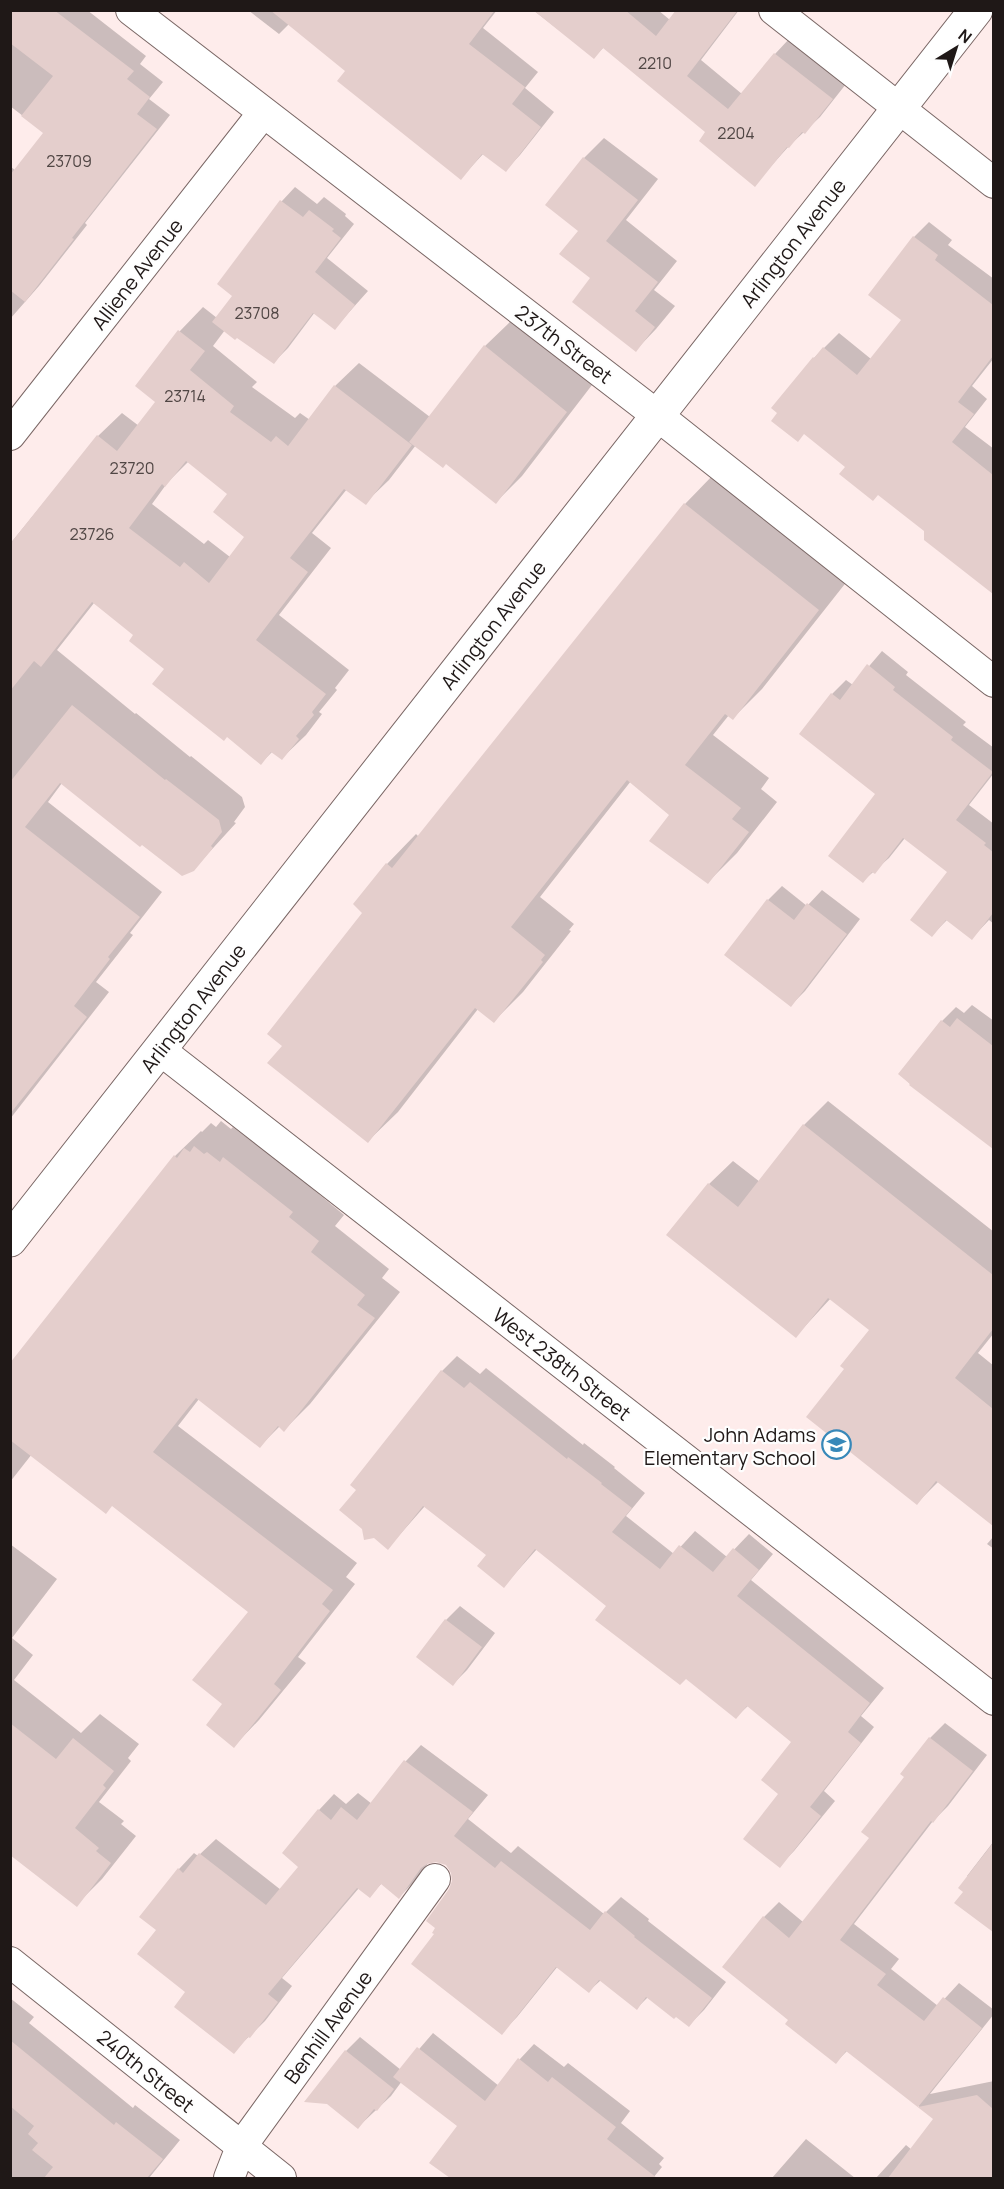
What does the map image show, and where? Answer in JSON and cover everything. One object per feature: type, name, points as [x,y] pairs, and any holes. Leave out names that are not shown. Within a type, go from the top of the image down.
[{"type":"main road","name":"Arlington Avenue","points":[[10,1240],[976,10]]},
{"type":"street","name":"237th Street","points":[[131,10],[658,416],[993,682]]},
{"type":"street","points":[[774,10],[993,183]]},
{"type":"street","name":"Alliene Avenue","points":[[10,435],[263,113]]},
{"type":"street","name":"West 238th Street","points":[[160,1050],[993,1700]]},
{"type":"street","name":"Benhill Avenue","points":[[229,2178],[241,2147],[435,1879]]},
{"type":"street","name":"240th Street","points":[[10,1962],[281,2178]]},
{"type":"building","points":[[10,10],[54,10],[134,71],[127,79],[150,97],[137,114],[157,129],[25,302],[10,290],[10,175],[43,133],[21,116],[53,76],[10,43]]},
{"type":"building","points":[[270,10],[495,10],[469,44],[525,87],[512,104],[541,127],[506,172],[482,154],[461,180],[337,81],[345,71]]},
{"type":"building","points":[[533,10],[625,10],[656,36],[676,10],[738,10],[687,76],[728,109],[774,53],[833,99],[805,134],[802,132],[789,148],[787,147],[755,187],[699,141],[705,132],[603,48],[594,59]]},
{"type":"building","points":[[583,157],[638,200],[606,241],[658,282],[635,311],[655,327],[636,352],[572,302],[590,278],[559,254],[578,231],[545,205]]},
{"type":"building","points":[[280,200],[303,217],[309,210],[334,229],[332,231],[341,238],[315,272],[355,305],[335,330],[313,313],[274,364],[237,338],[235,340],[212,322],[232,296],[217,284]]},
{"type":"building","points":[[913,236],[938,255],[935,260],[993,305],[993,356],[958,402],[974,414],[952,442],[993,475],[993,594],[924,540],[924,531],[878,495],[873,501],[839,474],[845,467],[804,434],[798,442],[771,421],[777,413],[771,408],[823,347],[857,375],[901,320],[868,295]]},
{"type":"building","points":[[178,330],[205,351],[190,370],[234,406],[230,412],[271,442],[276,436],[288,446],[334,385],[412,445],[366,505],[344,489],[290,558],[308,572],[256,640],[326,694],[312,712],[314,715],[296,736],[299,739],[282,760],[271,752],[261,765],[227,737],[224,741],[152,684],[164,669],[129,641],[133,635],[92,602],[41,667],[34,661],[10,691],[10,544],[97,435],[117,451],[155,402],[135,386]],"holes":[[[186,461],[227,494],[213,512],[244,537],[209,583],[184,562],[180,567],[129,528],[162,484],[165,487]]]},
{"type":"building","points":[[484,345],[567,412],[496,504],[446,464],[443,468],[409,442]]},
{"type":"building","points":[[684,503],[819,610],[733,720],[725,714],[685,765],[741,808],[732,819],[749,832],[708,884],[649,841],[669,815],[627,780],[511,927],[545,955],[541,960],[543,962],[494,1023],[475,1008],[368,1143],[267,1063],[282,1046],[267,1034],[362,913],[353,904],[386,863],[392,868]]},
{"type":"building","points":[[867,664],[895,687],[893,690],[953,737],[951,740],[993,772],[956,820],[986,843],[984,845],[993,852],[993,913],[972,940],[946,920],[932,937],[910,920],[947,872],[903,838],[875,874],[872,872],[863,883],[828,856],[875,794],[799,734],[831,693],[840,700]]},
{"type":"building","points":[[72,705],[219,820],[222,832],[211,846],[213,848],[194,871],[182,876],[142,845],[140,847],[60,783],[25,827],[140,917],[108,957],[110,959],[74,1006],[87,1017],[10,1114],[10,782]]},
{"type":"building","points":[[767,899],[794,920],[807,903],[847,934],[791,1007],[724,955]]},
{"type":"building","points":[[957,1018],[993,1046],[993,1149],[909,1085],[898,1074],[941,1020],[950,1027]]},
{"type":"building","points":[[803,1124],[993,1275],[993,1329],[955,1378],[993,1409],[993,1526],[936,1481],[917,1505],[806,1417],[844,1369],[840,1366],[869,1330],[828,1298],[796,1338],[666,1235],[708,1183],[738,1207]]},
{"type":"building","points":[[194,1146],[220,1162],[223,1157],[293,1212],[289,1217],[319,1241],[311,1252],[365,1295],[357,1305],[375,1318],[284,1432],[278,1426],[260,1448],[196,1398],[153,1452],[333,1590],[322,1604],[330,1611],[274,1684],[281,1690],[234,1748],[206,1725],[222,1704],[192,1680],[248,1612],[112,1506],[106,1514],[10,1440],[10,1363],[174,1155],[177,1158],[184,1148],[190,1152]]},
{"type":"building","points":[[441,1370],[464,1388],[470,1382],[632,1508],[612,1532],[660,1569],[679,1545],[713,1572],[733,1548],[759,1570],[737,1596],[870,1703],[848,1732],[861,1743],[810,1807],[821,1816],[780,1868],[743,1839],[778,1794],[761,1780],[791,1742],[747,1706],[736,1719],[686,1679],[680,1685],[595,1620],[606,1606],[535,1549],[504,1588],[477,1566],[486,1555],[423,1506],[388,1550],[374,1538],[364,1540],[362,1529],[339,1510],[356,1490],[350,1485]]},
{"type":"building","points":[[445,1619],[482,1647],[453,1686],[416,1657]]},
{"type":"building","points":[[10,1723],[56,1759],[73,1738],[114,1771],[103,1785],[106,1788],[75,1828],[99,1848],[96,1851],[111,1863],[77,1907],[10,1855]]},
{"type":"building","points":[[929,1737],[973,1771],[933,1823],[931,1821],[840,1940],[886,1974],[877,1985],[924,2021],[943,1997],[982,2028],[918,2107],[977,2095],[993,2109],[993,2178],[888,2178],[933,2119],[846,2051],[836,2064],[785,2024],[788,2020],[722,1967],[763,1916],[789,1938],[869,1838],[861,1832],[904,1777],[900,1774]]},
{"type":"building","points":[[404,1760],[473,1812],[454,1836],[495,1868],[501,1861],[590,1930],[605,1911],[634,1937],[712,1998],[689,2027],[676,2017],[674,2019],[646,1997],[637,2010],[599,1980],[589,1993],[556,1967],[502,2035],[411,1964],[434,1934],[432,1933],[435,1928],[426,1921],[449,1889],[452,1881],[451,1873],[446,1865],[436,1862],[421,1868],[399,1899],[381,1884],[370,1898],[357,1888],[268,1994],[278,2002],[250,2038],[248,2037],[234,2054],[174,2007],[185,1992],[137,1954],[156,1930],[139,1917],[178,1868],[183,1873],[199,1853],[266,1905],[298,1867],[282,1853],[318,1809],[331,1820],[341,1807],[357,1820]]},
{"type":"building","points":[[993,1843],[993,1932],[954,1903],[963,1892],[958,1888]]},
{"type":"building","points":[[10,2040],[114,2125],[116,2122],[163,2159],[147,2178],[44,2178],[53,2167],[32,2150],[38,2143],[28,2134],[34,2126],[10,2106]]},
{"type":"building","points":[[417,2047],[485,2101],[518,2058],[548,2082],[552,2077],[616,2127],[607,2139],[657,2178],[450,2178],[429,2163],[457,2126],[393,2077]]},
{"type":"building","points":[[345,2050],[394,2089],[377,2111],[374,2109],[358,2129],[327,2104],[304,2102]]},
{"type":"place","name":"John Adams Elementary School","points":[[837,1445]]}]
